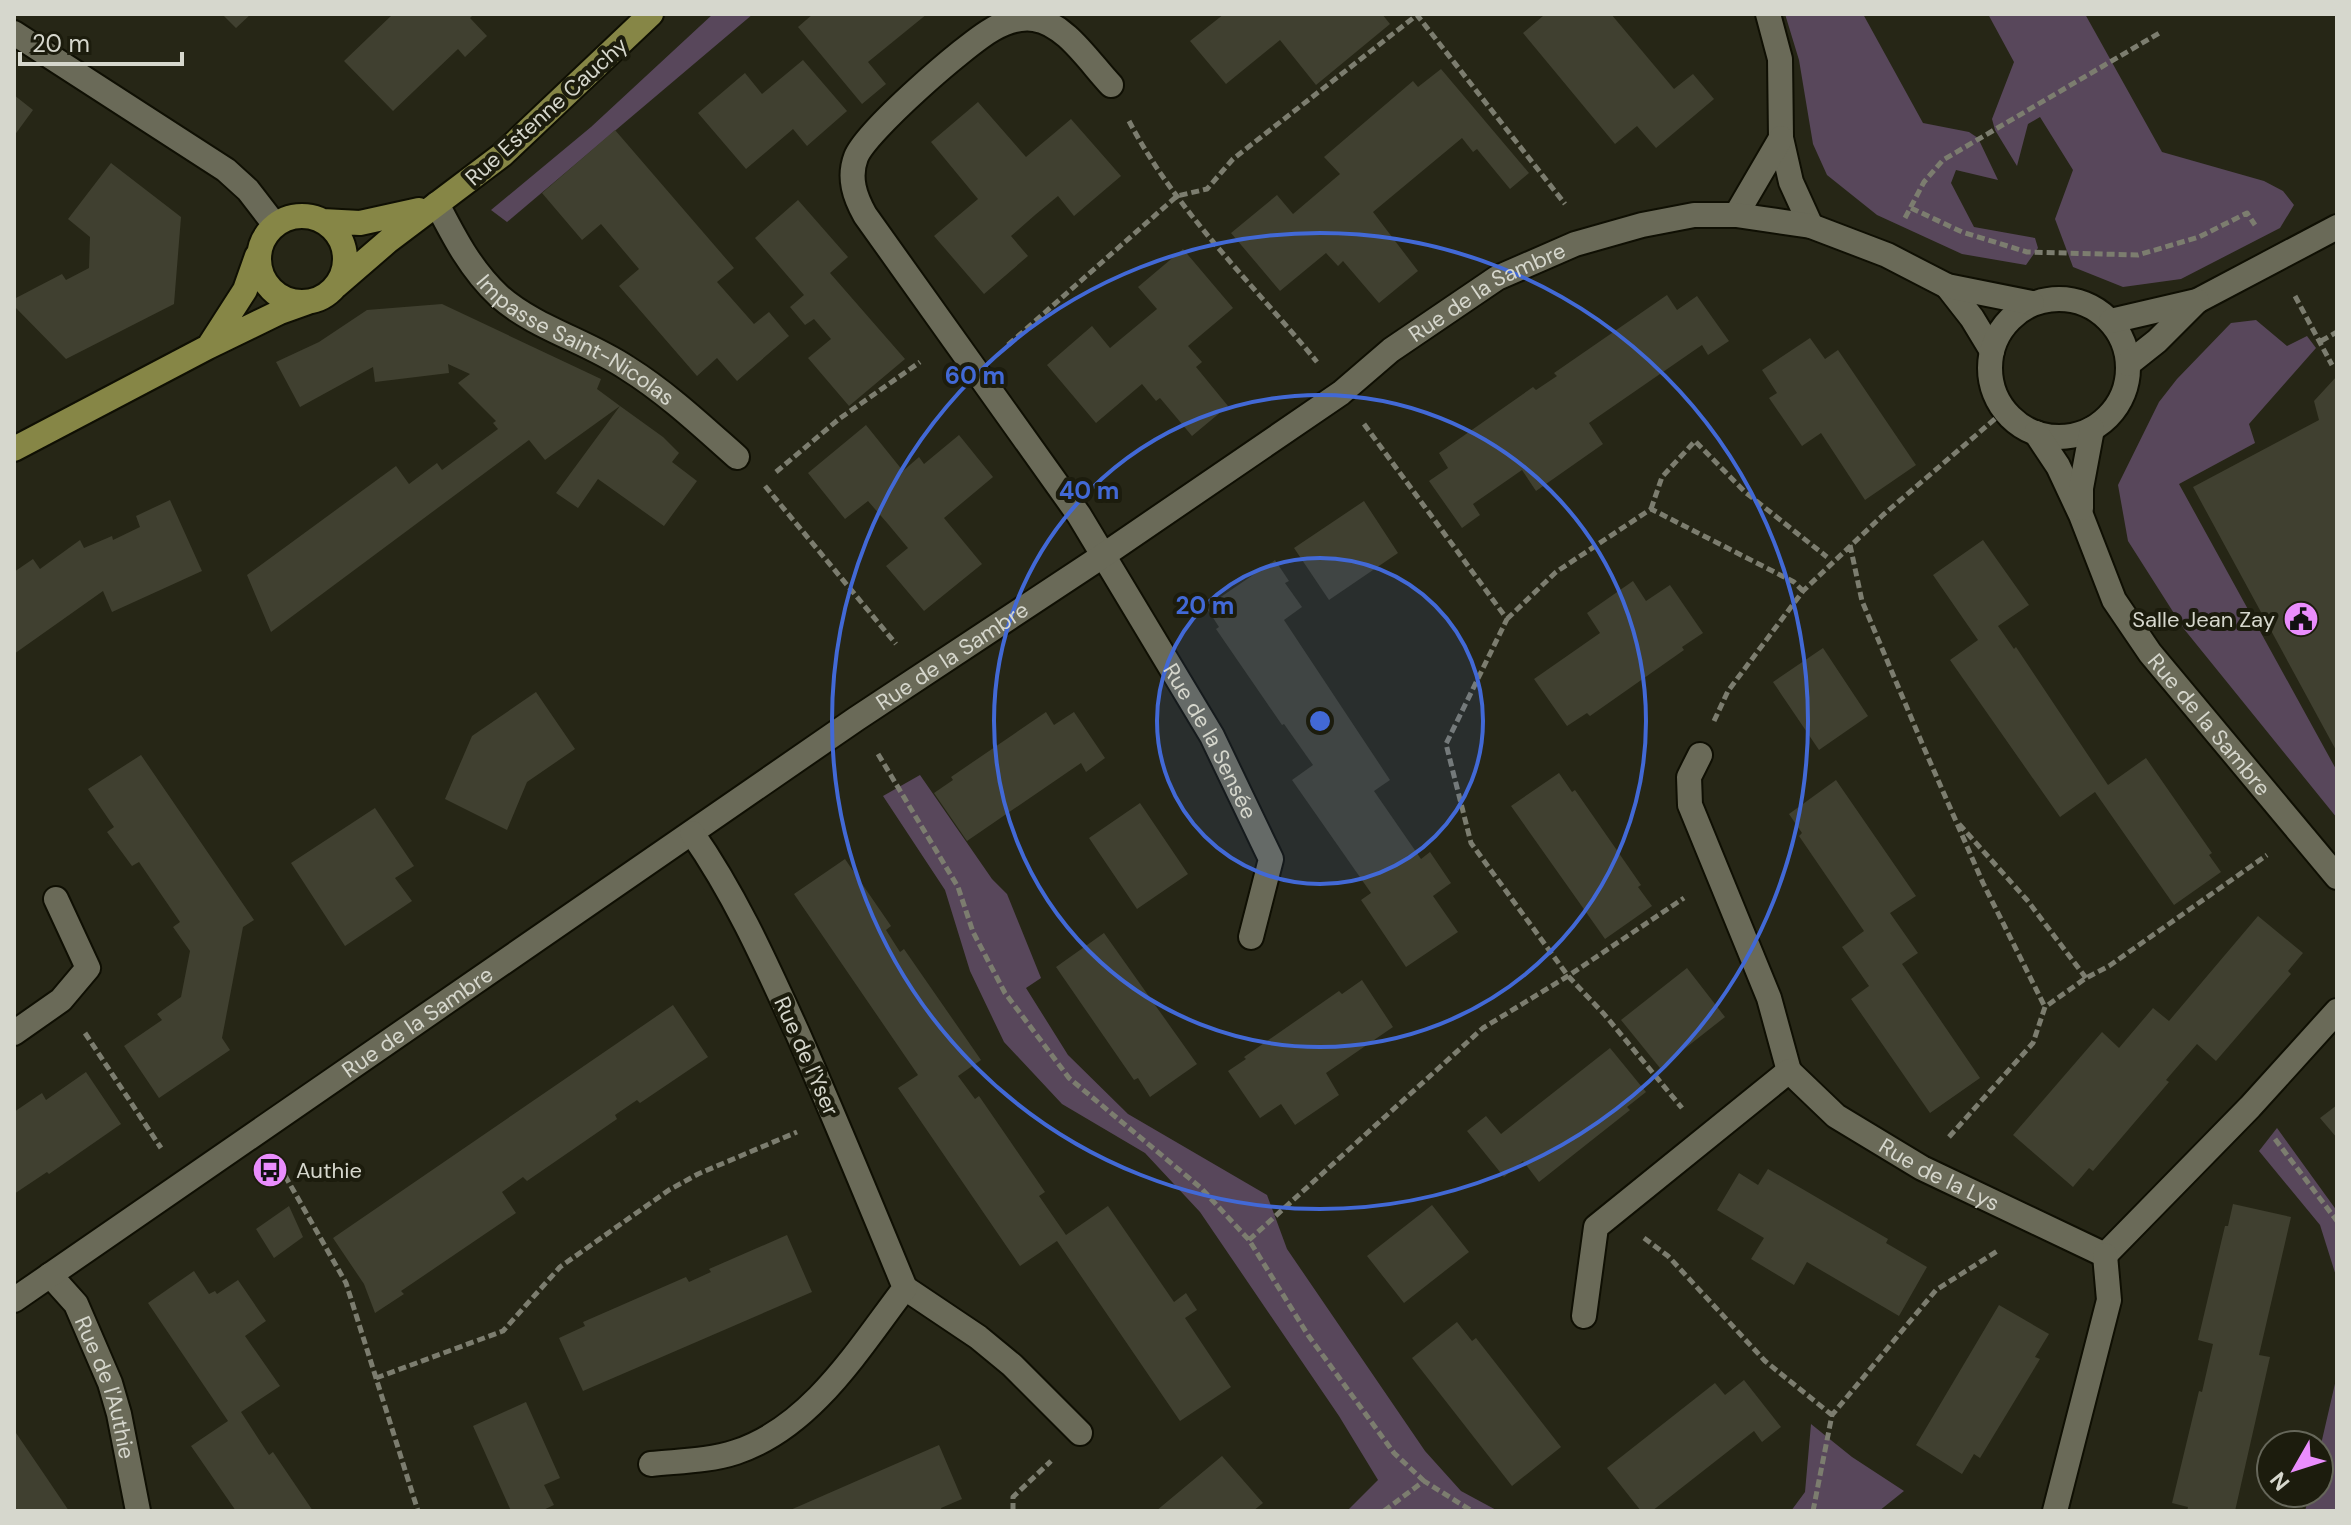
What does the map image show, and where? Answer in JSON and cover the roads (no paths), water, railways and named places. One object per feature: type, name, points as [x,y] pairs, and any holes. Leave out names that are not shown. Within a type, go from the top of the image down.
[{"type":"main road","name":"Rue Estenne Cauchy","points":[[336,286],[388,241],[502,155],[651,14]]},
{"type":"main road","name":"Rue Estenne Cauchy","points":[[322,221],[348,224],[380,221],[437,204]]},
{"type":"main road","points":[[14,449],[208,347],[280,312],[326,295],[336,286],[345,264],[339,235],[322,221],[301,216],[287,218],[275,225],[265,236],[245,290],[208,347]]},
{"type":"main road","points":[[259,250],[262,276],[273,291],[290,300],[308,302]]},
{"type":"street","points":[[1768,14],[1780,59],[1781,138],[1791,182],[1811,226]]},
{"type":"street","name":"Rue de la Sensée","points":[[1111,85],[1054,25],[1033,19],[1015,20],[977,39],[866,139],[856,158],[852,177],[856,198],[865,215],[1104,555],[1212,736],[1271,859],[1251,937]]},
{"type":"street","points":[[14,33],[226,170],[248,190],[275,225]]},
{"type":"street","points":[[1736,215],[1781,138]]},
{"type":"street","name":"Impasse Saint-Nicolas","points":[[437,204],[466,258],[500,297],[537,321],[630,369],[737,457]]},
{"type":"street","name":"Rue de la Sambre","points":[[14,1300],[692,833],[1341,393],[1391,350],[1497,278],[1575,244],[1642,225],[1694,215],[1736,215],[1811,226],[1887,255],[1947,286],[2032,303]]},
{"type":"street","points":[[2111,321],[2197,301],[2337,227]]},
{"type":"street","name":"Rue de la Sambre","points":[[1947,286],[1992,351]]},
{"type":"street","points":[[2066,298],[2090,306],[2111,321],[2126,348],[2128,364],[2126,383],[2119,402],[2107,418],[2092,429],[2065,437],[2036,433],[2019,424],[2006,411],[1995,393],[1990,373],[1992,351],[2000,331],[2014,315],[2032,303],[2066,298]]},
{"type":"street","points":[[2128,364],[2157,341],[2197,301]]},
{"type":"street","name":"Rue de la Sambre","points":[[2081,515],[2081,488],[2092,429]]},
{"type":"street","name":"Rue de la Sambre","points":[[2036,433],[2058,466],[2081,515],[2114,600],[2150,653],[2337,877]]},
{"type":"street","points":[[1584,1316],[1596,1227],[1789,1071],[1769,998],[1690,805],[1689,777],[1700,755]]},
{"type":"street","name":"Rue de l'Yser","points":[[692,833],[752,932],[835,1117],[905,1288]]},
{"type":"street","points":[[14,1033],[61,1000],[88,968],[56,899]]},
{"type":"street","points":[[2055,1511],[2109,1300],[2105,1255],[2250,1107],[2337,1011]]},
{"type":"street","name":"Rue de la Lys","points":[[1789,1071],[1836,1116],[1922,1168],[2105,1255]]},
{"type":"street","name":"Rue de l'Authie","points":[[50,1275],[76,1304],[110,1383],[138,1511]]},
{"type":"street","points":[[651,1464],[735,1452],[761,1442],[787,1425],[814,1402],[905,1288],[978,1337],[1012,1365],[1080,1433]]},
{"type":"place","name":"Salle Jean Zay","points":[[2301,619]]},
{"type":"place","name":"Authie","points":[[270,1170]]}]
